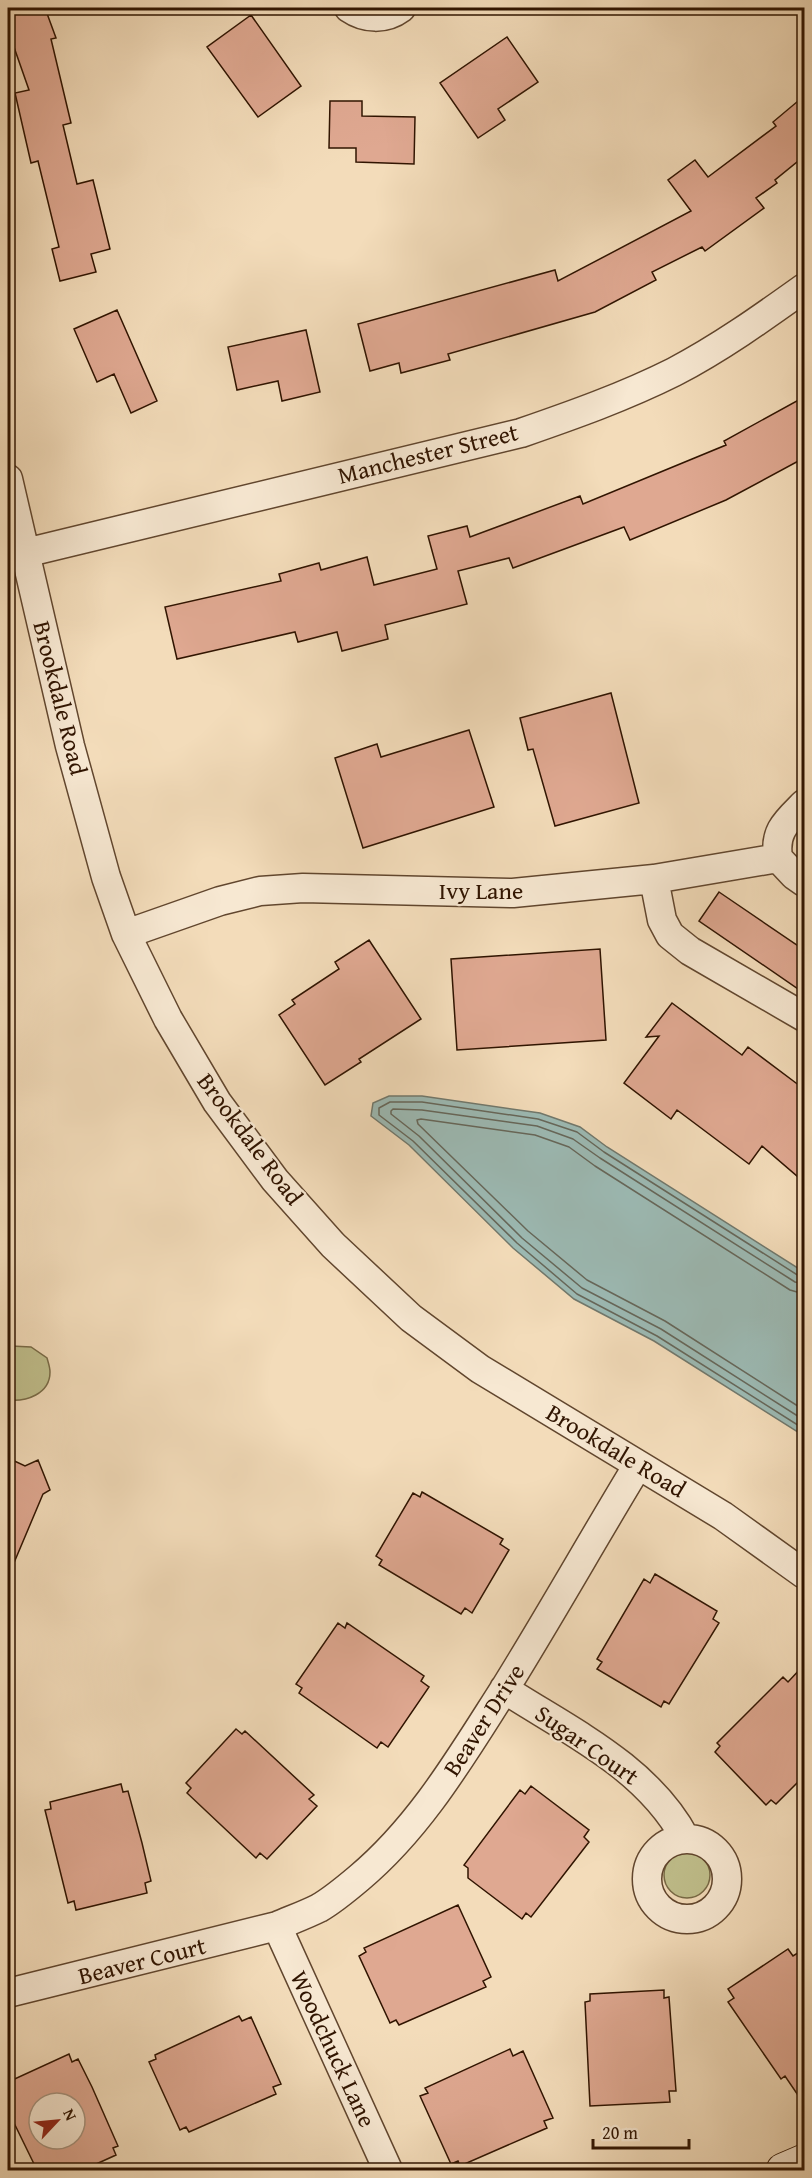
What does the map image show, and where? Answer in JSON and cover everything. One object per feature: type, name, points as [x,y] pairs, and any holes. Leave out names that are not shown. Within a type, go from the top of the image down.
[{"type":"street","points":[[349,8],[372,17],[386,16],[401,8]]},
{"type":"street","name":"Manchester Street","points":[[25,553],[531,429],[594,408],[676,371],[755,323],[804,288]]},
{"type":"street","name":"Brookdale Road","points":[[8,479],[70,746],[106,877],[126,934],[168,1019],[217,1102],[275,1179],[333,1245],[411,1318],[480,1369],[723,1516],[804,1574]]},
{"type":"street","points":[[804,804],[789,819],[776,844],[778,858],[804,882]]},
{"type":"street","name":"Ivy Lane","points":[[126,934],[220,901],[260,891],[303,888],[513,893],[654,879],[778,858]]},
{"type":"street","points":[[654,879],[662,920],[670,935],[690,951],[804,1017]]},
{"type":"street","name":"Beaver Drive","points":[[277,1926],[319,1908],[343,1892],[371,1868],[432,1799],[528,1652],[638,1464]]},
{"type":"street","name":"Sugar Court","points":[[504,1689],[604,1752],[641,1781],[664,1806],[685,1838]]},
{"type":"street","name":"Beaver Court","points":[[8,1994],[277,1926]]},
{"type":"street","name":"Woodchuck Lane","points":[[277,1926],[388,2170]]},
{"type":"street","points":[[783,2170],[804,2161]]},
{"type":"shaded area","points":[[11,1346],[31,1347],[47,1358],[50,1370],[46,1386],[36,1395],[22,1400],[8,1400],[8,1348]]},
{"type":"shaded area","points":[[687,1852],[703,1859],[710,1875],[703,1891],[687,1898],[671,1891],[664,1875],[671,1859]]},
{"type":"water","points":[[389,1096],[422,1096],[540,1113],[580,1127],[607,1147],[804,1272],[804,1436],[654,1341],[574,1299],[513,1248],[409,1145],[371,1116],[373,1103]]},
{"type":"building","points":[[8,8],[45,8],[56,38],[51,39],[71,123],[63,125],[77,184],[93,180],[110,249],[91,254],[96,272],[60,281],[52,249],[59,247],[38,161],[31,163],[15,93],[29,90],[8,30]]},
{"type":"building","points":[[251,15],[301,86],[258,117],[207,47]]},
{"type":"building","points":[[507,37],[538,82],[498,109],[505,120],[478,138],[440,83]]},
{"type":"building","points":[[804,96],[804,162],[802,158],[775,180],[777,183],[756,198],[764,208],[705,251],[702,247],[652,272],[656,280],[595,312],[448,354],[450,360],[401,373],[399,363],[370,371],[358,324],[555,270],[558,281],[691,211],[668,180],[695,160],[708,177],[776,126],[773,122]]},
{"type":"building","points":[[330,101],[362,101],[362,116],[415,117],[414,164],[356,162],[356,148],[329,148]]},
{"type":"building","points":[[117,310],[157,401],[131,413],[114,374],[97,382],[74,329]]},
{"type":"building","points":[[306,330],[320,392],[282,401],[278,381],[237,390],[228,347]]},
{"type":"building","points":[[804,397],[804,458],[726,500],[630,540],[624,527],[513,568],[509,558],[458,571],[467,604],[385,625],[388,639],[342,651],[337,632],[298,642],[295,632],[177,659],[165,607],[281,581],[279,574],[319,563],[321,570],[367,557],[374,585],[437,569],[428,536],[467,526],[470,537],[580,496],[583,504],[726,445],[724,441]]},
{"type":"building","points":[[611,693],[639,803],[555,826],[533,749],[528,750],[520,718]]},
{"type":"building","points":[[469,730],[494,807],[363,848],[335,758],[377,744],[381,757]]},
{"type":"building","points":[[719,892],[804,950],[804,993],[699,921]]},
{"type":"building","points":[[369,940],[421,1019],[359,1059],[361,1062],[325,1085],[279,1015],[295,1004],[292,1000],[339,969],[335,962]]},
{"type":"building","points":[[600,949],[606,1040],[457,1050],[451,959]]},
{"type":"building","points":[[672,1003],[742,1055],[748,1047],[804,1089],[804,1182],[762,1146],[749,1164],[677,1110],[671,1119],[624,1083],[659,1036],[646,1037]]},
{"type":"building","points":[[8,1458],[25,1466],[38,1460],[50,1490],[43,1494],[8,1577]]},
{"type":"building","points":[[422,1492],[503,1539],[500,1544],[509,1550],[472,1613],[465,1608],[461,1614],[379,1565],[382,1560],[376,1556],[413,1493],[420,1497]]},
{"type":"building","points":[[655,1574],[717,1611],[713,1619],[719,1623],[669,1704],[664,1701],[661,1707],[597,1669],[602,1662],[597,1659],[644,1579],[650,1583]]},
{"type":"building","points":[[338,1623],[345,1628],[347,1623],[424,1676],[421,1681],[429,1687],[388,1747],[381,1742],[377,1748],[299,1693],[302,1688],[296,1684]]},
{"type":"building","points":[[804,1665],[804,1776],[776,1804],[771,1800],[766,1805],[715,1752],[720,1746],[717,1743],[783,1677],[788,1682]]},
{"type":"building","points":[[236,1729],[242,1734],[245,1731],[314,1795],[309,1799],[317,1806],[267,1859],[260,1853],[256,1858],[187,1793],[191,1788],[186,1783]]},
{"type":"building","points":[[121,1784],[123,1792],[128,1791],[142,1843],[151,1881],[145,1883],[147,1893],[76,1910],[74,1901],[68,1903],[45,1810],[51,1809],[50,1802]]},
{"type":"building","points":[[531,1786],[589,1830],[584,1837],[589,1842],[531,1917],[526,1913],[522,1919],[468,1878],[468,1868],[464,1865],[520,1790],[525,1794]]},
{"type":"building","points":[[458,1905],[491,1977],[483,1981],[486,1987],[399,2025],[396,2020],[390,2023],[359,1956],[366,1952],[364,1948]]},
{"type":"building","points":[[788,1949],[793,1956],[804,1949],[804,2104],[785,2076],[781,2079],[728,2002],[734,1998],[728,1989]]},
{"type":"building","points":[[664,1990],[664,1998],[669,1997],[676,2091],[669,2091],[670,2102],[590,2106],[585,2002],[590,2001],[590,1994]]},
{"type":"building","points":[[239,2016],[242,2021],[251,2017],[281,2084],[273,2087],[276,2094],[189,2132],[186,2127],[180,2130],[149,2062],[156,2059],[155,2055]]},
{"type":"building","points":[[510,2049],[513,2056],[523,2051],[553,2118],[544,2121],[547,2128],[460,2166],[458,2161],[451,2164],[420,2096],[428,2093],[425,2088]]},
{"type":"building","points":[[69,2054],[72,2062],[78,2059],[92,2087],[118,2146],[113,2148],[116,2155],[83,2170],[37,2170],[28,2151],[87,2151],[87,2091],[27,2091],[27,2150],[14,2123],[8,2126],[8,2082]]}]
